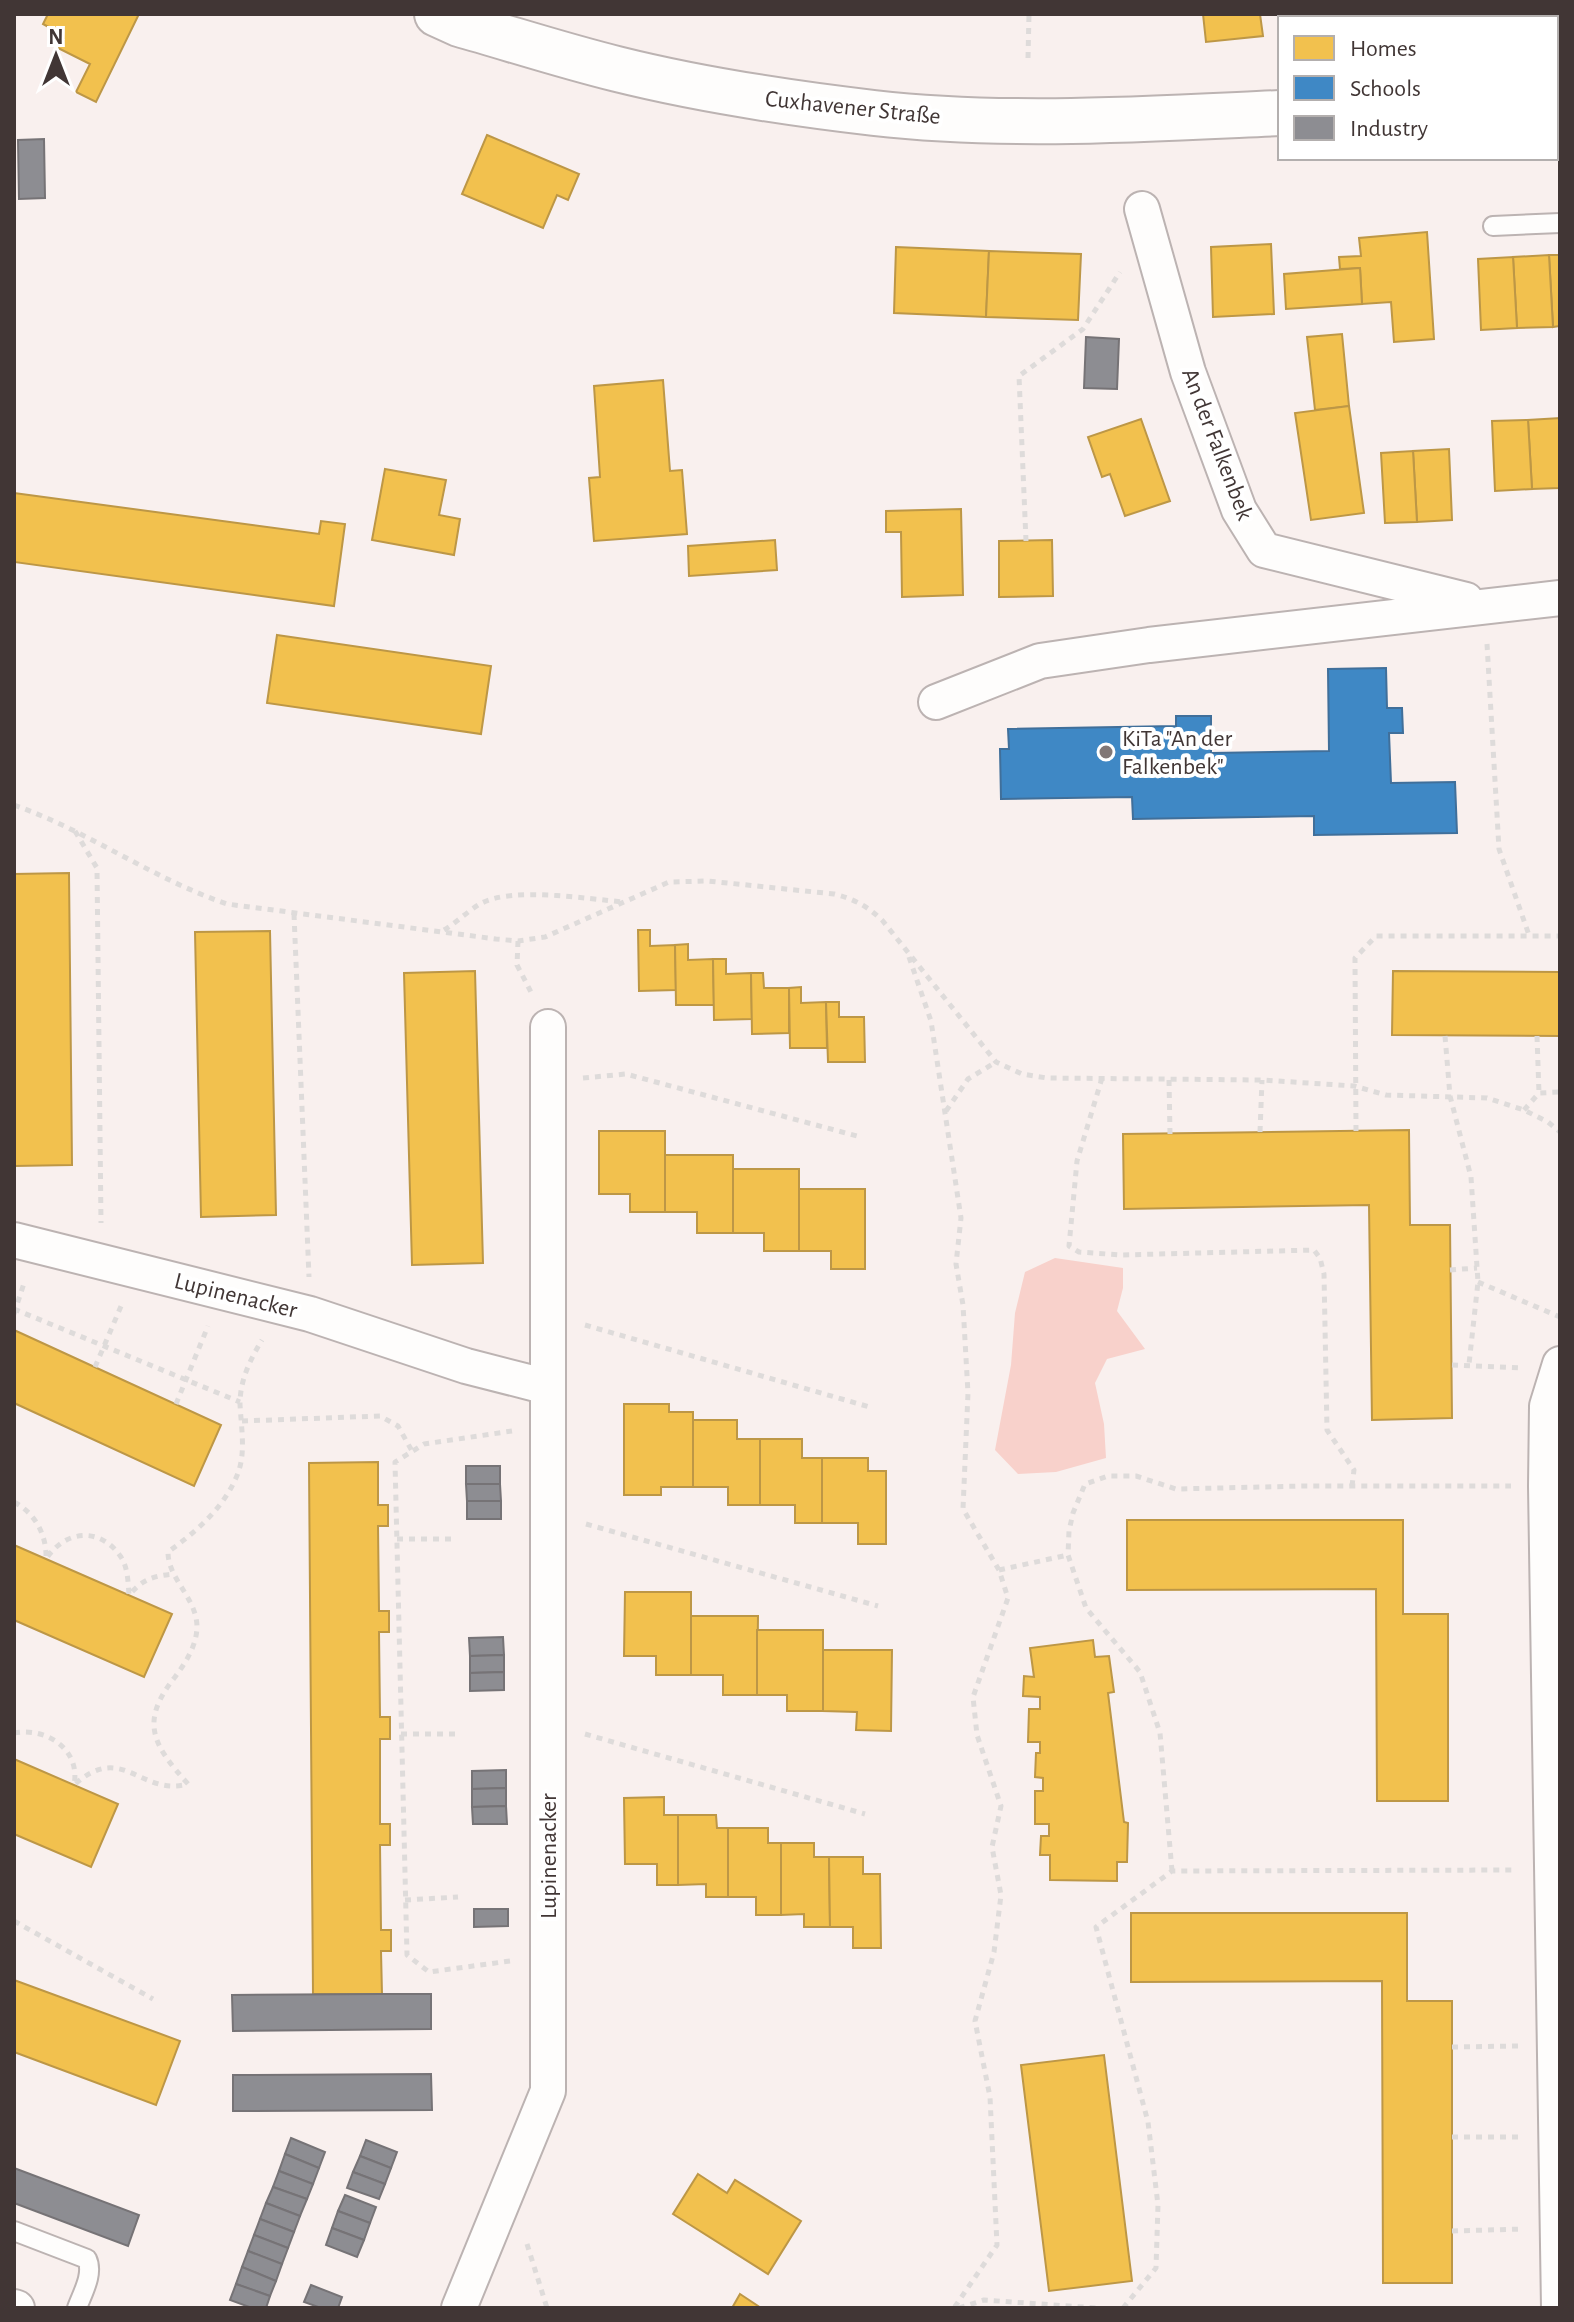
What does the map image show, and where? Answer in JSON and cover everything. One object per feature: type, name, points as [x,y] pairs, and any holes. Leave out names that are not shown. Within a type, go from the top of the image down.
[{"type":"main road","name":"Cuxhavener Straße","points":[[453,17],[616,69],[771,99],[876,113],[991,119],[1135,119],[1278,113]]},
{"type":"street","name":"An der Falkenbek","points":[[1142,209],[1188,372],[1239,510],[1264,550],[1484,605]]},
{"type":"street","name":"An der Falkenbek","points":[[936,702],[1040,661],[1560,598]]},
{"type":"street","name":"Lupinenacker","points":[[459,2308],[548,2091],[548,1027]]},
{"type":"street","name":"Lupinenacker","points":[[14,1240],[298,1311],[466,1366],[548,1387]]},
{"type":"street","points":[[1557,1371],[1547,1406],[1546,1486],[1559,2308]]},
{"type":"lane","points":[[1493,226],[1560,223]]},
{"type":"lane","points":[[14,2231],[87,2259],[89,2273],[77,2308]]},
{"type":"path","points":[[1028,58],[1029,14]]},
{"type":"path","points":[[1026,541],[1019,376],[1083,329],[1123,267]]},
{"type":"path","points":[[1484,605],[1499,849],[1530,938]]},
{"type":"path","points":[[14,805],[75,830],[203,896],[227,904],[518,941],[545,937],[669,882],[708,881],[834,894],[867,906],[882,920],[996,1062],[1022,1074],[1047,1078],[1262,1080],[1354,1086],[1386,1095],[1487,1098],[1524,1110],[1560,1132]]},
{"type":"path","points":[[75,830],[97,868],[101,1261]]},
{"type":"path","points":[[443,931],[480,904],[498,897],[520,894],[625,902]]},
{"type":"path","points":[[14,1733],[39,1732],[61,1745],[73,1762],[74,1785],[86,1774],[105,1768],[128,1770],[164,1786],[188,1784],[160,1749],[152,1721],[163,1693],[191,1652],[197,1629],[195,1611],[168,1562],[168,1552],[216,1511],[239,1472],[240,1402],[246,1368],[269,1327],[298,1311],[294,914]]},
{"type":"path","points":[[1356,1131],[1355,958],[1376,936],[1560,936]]},
{"type":"path","points":[[518,941],[517,965],[548,1027]]},
{"type":"path","points":[[908,954],[931,1021],[961,1218],[956,1264],[963,1305],[968,1393],[963,1509],[999,1570],[1008,1598],[973,1697],[977,1735],[1001,1806],[992,1847],[1001,1895],[994,1952],[975,2021],[990,2097],[997,2245],[956,2308]]},
{"type":"path","points":[[1445,1036],[1450,1096],[1471,1177],[1478,1268],[1469,1364]]},
{"type":"path","points":[[1524,1110],[1539,1093],[1537,1036]]},
{"type":"path","points":[[945,1112],[968,1079],[996,1062]]},
{"type":"path","points":[[548,1081],[626,1074],[857,1136]]},
{"type":"path","points":[[1102,1078],[1077,1161],[1069,1246],[1079,1252],[1121,1255],[1314,1250],[1320,1258],[1324,1274],[1327,1430],[1354,1470],[1352,1486]]},
{"type":"path","points":[[1169,1080],[1170,1134]]},
{"type":"path","points":[[1260,1132],[1262,1080]]},
{"type":"path","points":[[1539,1093],[1560,1092]]},
{"type":"path","points":[[1450,1270],[1478,1268]]},
{"type":"path","points":[[95,1367],[137,1270]]},
{"type":"path","points":[[1478,1282],[1560,1317]]},
{"type":"path","points":[[176,1404],[222,1292]]},
{"type":"path","points":[[14,1309],[240,1402]]},
{"type":"path","points":[[548,1315],[873,1408]]},
{"type":"path","points":[[1452,1365],[1557,1371]]},
{"type":"path","points":[[242,1421],[380,1416],[398,1426],[412,1451]]},
{"type":"path","points":[[548,1425],[424,1444],[395,1462],[407,1955],[429,1972],[548,1956]]},
{"type":"path","points":[[1172,1871],[1160,1733],[1140,1672],[1086,1608],[1068,1555],[1073,1513],[1085,1484],[1108,1476],[1136,1476],[1176,1489],[1546,1486]]},
{"type":"path","points":[[14,1502],[25,1507],[40,1527],[46,1559],[54,1546],[81,1535],[103,1541],[121,1557],[126,1567],[129,1595],[140,1582],[153,1576],[174,1574]]},
{"type":"path","points":[[548,1514],[878,1606]]},
{"type":"path","points":[[397,1539],[455,1539]]},
{"type":"path","points":[[999,1570],[1068,1555]]},
{"type":"path","points":[[548,1723],[865,1814]]},
{"type":"path","points":[[401,1734],[457,1734]]},
{"type":"path","points":[[1123,2308],[1156,2268],[1158,2205],[1148,2122],[1096,1927],[1172,1871],[1552,1870]]},
{"type":"path","points":[[405,1900],[458,1897]]},
{"type":"path","points":[[14,1921],[153,1999]]},
{"type":"path","points":[[1452,2047],[1556,2045]]},
{"type":"path","points":[[1452,2137],[1557,2136]]},
{"type":"path","points":[[1452,2231],[1558,2229]]},
{"type":"path","points":[[956,2308],[984,2300],[1096,2308]]},
{"type":"shaded area","points":[[1055,1258],[1123,1268],[1123,1288],[1117,1311],[1145,1349],[1107,1359],[1095,1383],[1104,1424],[1106,1458],[1056,1472],[1018,1474],[995,1450],[1011,1365],[1015,1313],[1025,1272]]},
{"type":"building: Homes","points":[[48,14],[139,14],[96,102],[76,92],[90,64],[50,44],[56,31],[43,24]]},
{"type":"building: Homes","points":[[1203,14],[1260,14],[1263,36],[1206,42]]},
{"type":"building: Homes","points":[[487,135],[579,174],[568,200],[557,195],[543,228],[462,194]]},
{"type":"building: Homes","points":[[1427,232],[1434,339],[1394,342],[1391,302],[1362,304],[1360,268],[1340,269],[1339,257],[1361,256],[1359,238]]},
{"type":"building: Homes","points":[[1271,244],[1274,314],[1213,317],[1211,247]]},
{"type":"building: Homes","points":[[896,247],[989,251],[986,317],[894,313]]},
{"type":"building: Homes","points":[[989,251],[1081,254],[1078,320],[986,317]]},
{"type":"building: Homes","points":[[1549,255],[1560,255],[1560,326],[1553,327]]},
{"type":"building: Homes","points":[[1549,255],[1553,327],[1517,328],[1513,257]]},
{"type":"building: Homes","points":[[1513,257],[1517,328],[1481,330],[1478,259]]},
{"type":"building: Homes","points":[[1360,268],[1362,304],[1286,309],[1284,274]]},
{"type":"building: Homes","points":[[1342,334],[1349,406],[1315,410],[1307,337]]},
{"type":"building: Homes","points":[[663,380],[670,471],[682,470],[687,534],[594,541],[589,478],[600,477],[594,386]]},
{"type":"building: Homes","points":[[1349,406],[1364,513],[1311,520],[1295,413]]},
{"type":"building: Homes","points":[[1560,418],[1560,488],[1532,489],[1528,420]]},
{"type":"building: Homes","points":[[1141,419],[1170,501],[1125,516],[1110,474],[1102,477],[1088,437]]},
{"type":"building: Homes","points":[[1528,420],[1532,489],[1495,491],[1492,421]]},
{"type":"building: Homes","points":[[1449,449],[1452,520],[1417,522],[1413,451]]},
{"type":"building: Homes","points":[[1413,451],[1417,522],[1385,523],[1381,453]]},
{"type":"building: Homes","points":[[385,469],[446,480],[439,515],[460,519],[454,555],[372,540]]},
{"type":"building: Homes","points":[[14,493],[319,534],[321,521],[345,524],[334,606],[14,562]]},
{"type":"building: Homes","points":[[961,509],[963,595],[902,597],[901,532],[886,532],[886,511]]},
{"type":"building: Homes","points":[[775,540],[777,570],[689,576],[688,546]]},
{"type":"building: Homes","points":[[1052,540],[1053,596],[999,597],[999,541]]},
{"type":"building: Homes","points":[[277,635],[491,666],[481,734],[267,703]]},
{"type":"building: Homes","points":[[69,873],[72,1165],[14,1166],[14,874]]},
{"type":"building: Homes","points":[[638,930],[650,930],[650,946],[675,945],[676,990],[639,991]]},
{"type":"building: Homes","points":[[270,931],[276,1215],[201,1217],[195,932]]},
{"type":"building: Homes","points":[[688,944],[688,960],[713,959],[714,1005],[676,1005],[675,945]]},
{"type":"building: Homes","points":[[713,959],[726,959],[726,974],[751,973],[752,1019],[714,1020]]},
{"type":"building: Homes","points":[[475,971],[483,1263],[412,1265],[404,973]]},
{"type":"building: Homes","points":[[1393,971],[1560,972],[1560,1036],[1392,1035]]},
{"type":"building: Homes","points":[[751,973],[763,973],[764,988],[789,988],[789,1033],[752,1034]]},
{"type":"building: Homes","points":[[801,987],[801,1003],[826,1002],[827,1048],[790,1048],[789,988]]},
{"type":"building: Homes","points":[[826,1002],[839,1002],[839,1017],[864,1017],[865,1062],[828,1062]]},
{"type":"building: Homes","points":[[1409,1130],[1410,1225],[1450,1225],[1452,1418],[1372,1420],[1369,1205],[1124,1209],[1123,1134]]},
{"type":"building: Homes","points":[[599,1131],[665,1131],[665,1212],[630,1212],[630,1194],[599,1194]]},
{"type":"building: Homes","points":[[665,1155],[733,1155],[733,1233],[697,1233],[697,1212],[665,1212]]},
{"type":"building: Homes","points":[[733,1169],[799,1169],[799,1251],[764,1251],[764,1233],[733,1233]]},
{"type":"building: Homes","points":[[799,1189],[865,1189],[865,1269],[831,1269],[831,1251],[799,1251]]},
{"type":"building: Homes","points":[[14,1330],[221,1425],[194,1486],[14,1403]]},
{"type":"building: Homes","points":[[624,1404],[669,1404],[669,1412],[693,1412],[693,1487],[661,1487],[661,1495],[624,1495]]},
{"type":"building: Homes","points":[[693,1420],[737,1420],[737,1439],[760,1439],[760,1505],[728,1505],[728,1487],[693,1487]]},
{"type":"building: Homes","points":[[760,1439],[802,1439],[802,1458],[822,1458],[822,1523],[795,1523],[795,1505],[760,1505]]},
{"type":"building: Homes","points":[[822,1458],[868,1458],[868,1471],[886,1471],[886,1544],[858,1544],[858,1523],[822,1523]]},
{"type":"building: Homes","points":[[378,1462],[378,1505],[388,1505],[388,1526],[378,1526],[379,1611],[389,1611],[389,1632],[379,1632],[380,1717],[390,1717],[390,1739],[380,1739],[380,1824],[390,1824],[390,1845],[380,1845],[381,1930],[391,1930],[391,1951],[381,1951],[382,1994],[313,1994],[309,1463]]},
{"type":"building: Homes","points":[[1127,1520],[1403,1520],[1403,1614],[1448,1614],[1448,1801],[1377,1801],[1376,1589],[1127,1590]]},
{"type":"building: Homes","points":[[14,1545],[172,1614],[144,1677],[14,1620]]},
{"type":"building: Homes","points":[[625,1592],[691,1592],[691,1675],[656,1675],[656,1656],[624,1656]]},
{"type":"building: Homes","points":[[691,1616],[758,1616],[757,1695],[723,1695],[723,1675],[691,1675]]},
{"type":"building: Homes","points":[[757,1630],[823,1630],[823,1711],[787,1711],[787,1695],[757,1695]]},
{"type":"building: Homes","points":[[1093,1640],[1095,1657],[1109,1656],[1114,1692],[1108,1693],[1124,1822],[1128,1823],[1127,1862],[1117,1862],[1117,1881],[1050,1880],[1050,1855],[1040,1855],[1041,1836],[1049,1836],[1049,1824],[1035,1824],[1035,1791],[1043,1791],[1043,1778],[1035,1777],[1036,1753],[1040,1753],[1040,1742],[1028,1742],[1029,1709],[1040,1709],[1040,1697],[1023,1696],[1024,1676],[1034,1677],[1030,1648]]},
{"type":"building: Homes","points":[[823,1650],[892,1650],[891,1731],[856,1730],[857,1712],[823,1711]]},
{"type":"building: Homes","points":[[14,1759],[118,1804],[91,1867],[14,1834]]},
{"type":"building: Homes","points":[[664,1797],[664,1815],[678,1815],[678,1885],[657,1885],[657,1864],[625,1864],[624,1798]]},
{"type":"building: Homes","points":[[678,1815],[716,1815],[717,1828],[728,1828],[728,1897],[706,1897],[706,1884],[678,1885]]},
{"type":"building: Homes","points":[[728,1828],[768,1828],[768,1843],[781,1843],[781,1915],[756,1915],[756,1897],[728,1897]]},
{"type":"building: Homes","points":[[781,1843],[814,1843],[814,1857],[829,1857],[830,1927],[804,1927],[804,1914],[781,1915]]},
{"type":"building: Homes","points":[[829,1857],[863,1857],[863,1874],[880,1874],[881,1948],[853,1948],[853,1927],[830,1927]]},
{"type":"building: Homes","points":[[1131,1913],[1407,1913],[1407,2001],[1452,2001],[1452,2283],[1383,2283],[1382,1981],[1131,1982]]},
{"type":"building: Homes","points":[[14,1980],[180,2041],[156,2105],[14,2052]]},
{"type":"building: Homes","points":[[1104,2055],[1132,2281],[1049,2291],[1021,2065]]},
{"type":"building: Homes","points":[[698,2174],[727,2193],[735,2180],[801,2221],[768,2274],[673,2214]]},
{"type":"building: Homes","points":[[740,2294],[761,2308],[732,2308]]},
{"type":"building: Schools","name":"KiTa \"An der Falkenbek\"","points":[[1386,668],[1387,708],[1402,708],[1403,733],[1389,733],[1391,783],[1455,782],[1457,833],[1314,835],[1314,816],[1133,819],[1132,797],[1001,799],[1000,749],[1009,749],[1008,729],[1176,726],[1176,716],[1211,716],[1211,753],[1329,751],[1328,669]]},
{"type":"building: Industry","points":[[44,139],[45,198],[19,199],[18,140]]},
{"type":"building: Industry","points":[[1086,337],[1119,339],[1117,389],[1084,388]]},
{"type":"building: Industry","points":[[466,1466],[500,1466],[500,1484],[466,1484]]},
{"type":"building: Industry","points":[[466,1484],[500,1484],[501,1501],[467,1501]]},
{"type":"building: Industry","points":[[467,1501],[501,1501],[501,1519],[467,1519]]},
{"type":"building: Industry","points":[[503,1637],[504,1655],[470,1656],[469,1638]]},
{"type":"building: Industry","points":[[504,1655],[504,1672],[470,1673],[470,1656]]},
{"type":"building: Industry","points":[[504,1672],[504,1690],[470,1691],[470,1673]]},
{"type":"building: Industry","points":[[506,1770],[506,1788],[472,1789],[472,1771]]},
{"type":"building: Industry","points":[[506,1788],[506,1806],[472,1807],[472,1789]]},
{"type":"building: Industry","points":[[506,1806],[507,1824],[473,1824],[472,1807]]},
{"type":"building: Industry","points":[[474,1909],[508,1909],[508,1926],[474,1927]]},
{"type":"building: Industry","points":[[431,1994],[431,2029],[233,2031],[232,1995]]},
{"type":"building: Industry","points":[[431,2074],[432,2110],[233,2111],[233,2075]]},
{"type":"building: Industry","points":[[291,2138],[325,2152],[319,2168],[285,2154]]},
{"type":"building: Industry","points":[[366,2140],[397,2152],[391,2168],[360,2156]]},
{"type":"building: Industry","points":[[285,2154],[319,2168],[313,2184],[279,2171]]},
{"type":"building: Industry","points":[[360,2156],[391,2168],[385,2184],[353,2172]]},
{"type":"building: Industry","points":[[14,2168],[139,2215],[128,2246],[14,2203]]},
{"type":"building: Industry","points":[[279,2171],[313,2184],[307,2199],[273,2187]]},
{"type":"building: Industry","points":[[353,2172],[385,2184],[379,2199],[347,2188]]},
{"type":"building: Industry","points":[[273,2187],[307,2199],[300,2216],[266,2203]]},
{"type":"building: Industry","points":[[345,2195],[376,2207],[370,2223],[338,2211]]},
{"type":"building: Industry","points":[[266,2203],[300,2216],[294,2232],[260,2219]]},
{"type":"building: Industry","points":[[338,2211],[370,2223],[364,2240],[332,2228]]},
{"type":"building: Industry","points":[[260,2219],[294,2232],[288,2248],[254,2235]]},
{"type":"building: Industry","points":[[332,2228],[364,2240],[357,2257],[326,2245]]},
{"type":"building: Industry","points":[[254,2235],[288,2248],[282,2264],[248,2251]]},
{"type":"building: Industry","points":[[248,2251],[282,2264],[276,2281],[242,2267]]},
{"type":"building: Industry","points":[[242,2267],[276,2281],[270,2296],[236,2284]]},
{"type":"building: Industry","points":[[236,2284],[270,2296],[266,2308],[252,2308],[230,2300]]},
{"type":"building: Industry","points":[[311,2285],[342,2297],[338,2308],[321,2308],[304,2302]]},
{"type":"place","name":"KiTa \"An der Falkenbek\"","points":[[1106,752]]}]
